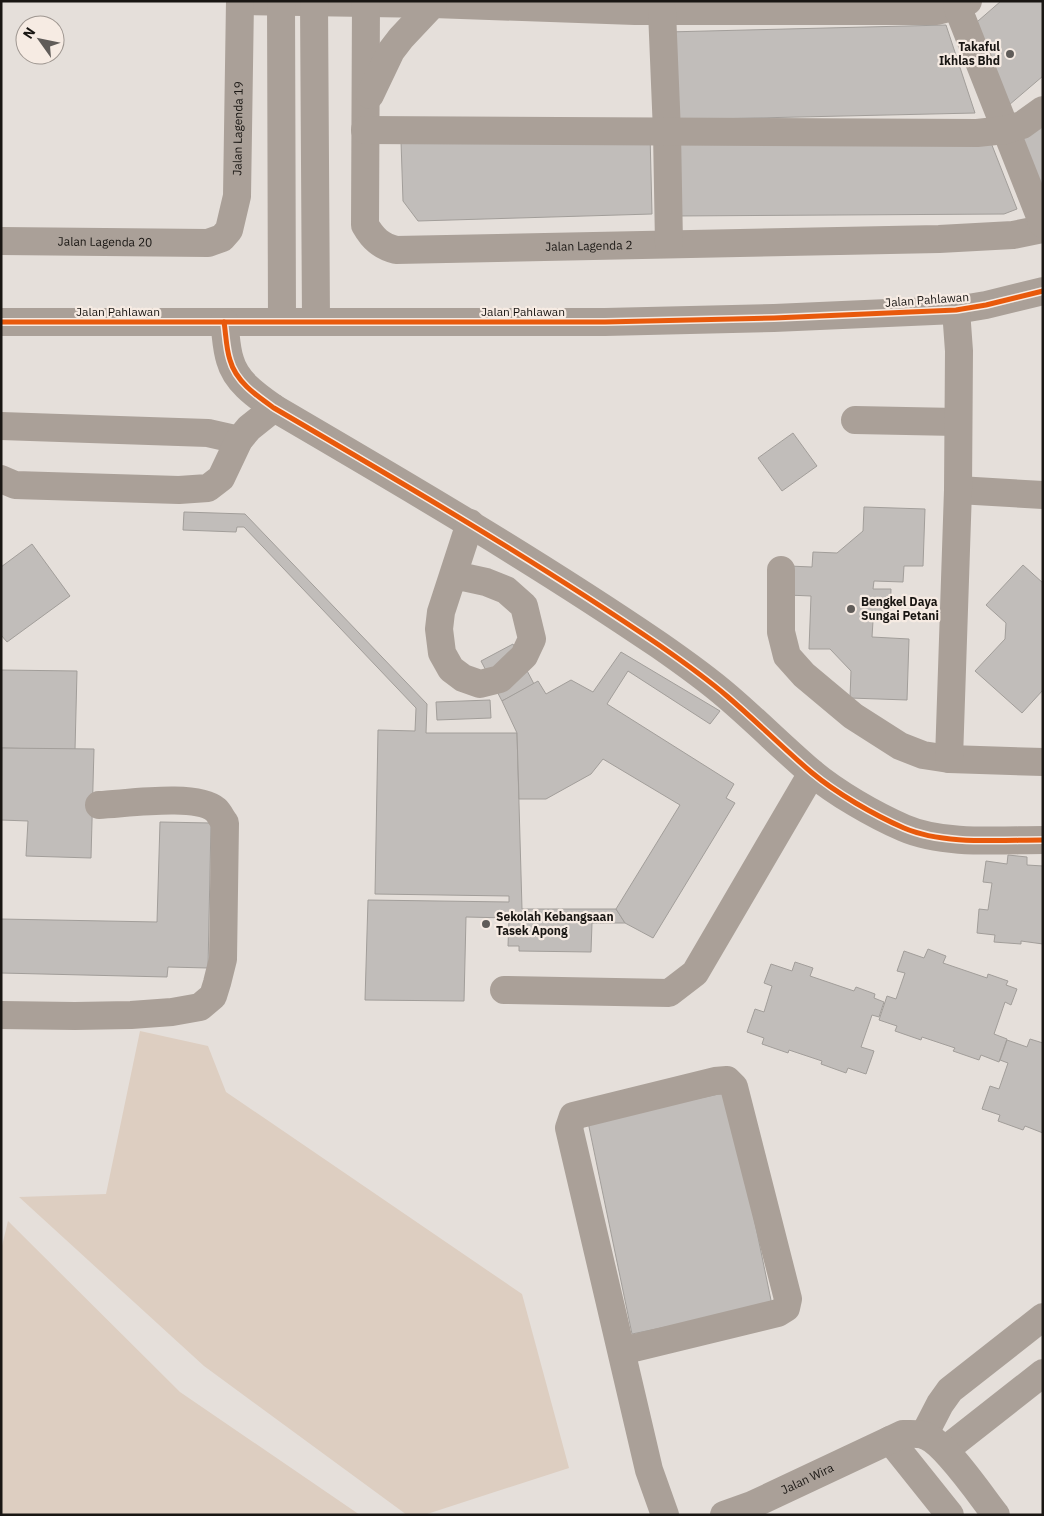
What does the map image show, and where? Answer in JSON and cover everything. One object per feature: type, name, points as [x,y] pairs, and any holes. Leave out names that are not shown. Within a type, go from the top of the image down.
[{"type":"street","points":[[241,1],[366,2],[662,11],[937,11],[963,4],[1005,130],[1043,224]]},
{"type":"street","name":"Jalan Lagenda 19","points":[[208,243],[222,238],[229,230],[237,196],[241,1]]},
{"type":"street","points":[[281,2],[282,321]]},
{"type":"street","points":[[314,2],[316,321]]},
{"type":"street","name":"Jalan Lagenda 2","points":[[366,2],[365,225],[372,238],[387,247],[396,250],[1013,236],[1043,229]]},
{"type":"street","points":[[366,103],[391,51],[433,4]]},
{"type":"street","points":[[662,11],[669,244]]},
{"type":"street","points":[[365,130],[977,133],[1005,130],[1022,125],[1043,110]]},
{"type":"street","name":"Jalan Lagenda 20","points":[[1,241],[208,243]]},
{"type":"street","name":"Jalan Pahlawan","points":[[1,322],[604,322],[774,318],[956,310],[1043,291]]},
{"type":"street","points":[[949,759],[958,490],[959,351],[956,310]]},
{"type":"street","points":[[224,322],[230,361],[240,379],[256,395],[274,408],[470,523],[650,640],[727,696],[812,773],[830,786],[884,819],[929,837],[1043,840]]},
{"type":"street","points":[[1,479],[15,485],[179,490],[208,488],[221,478],[239,440],[249,428],[274,408]]},
{"type":"street","points":[[855,420],[957,422]]},
{"type":"street","points":[[1,426],[208,433],[239,440]]},
{"type":"street","points":[[958,490],[1043,495]]},
{"type":"street","points":[[454,575],[470,523]]},
{"type":"street","points":[[781,570],[781,632],[786,656],[804,675],[853,716],[900,746],[923,755],[949,759],[1043,762]]},
{"type":"street","points":[[504,990],[668,994],[695,973],[812,773]]},
{"type":"street","points":[[1,1015],[75,1016],[172,1012],[200,1007],[212,996],[218,983],[223,959],[225,823],[216,810],[199,802],[182,801],[99,805]]},
{"type":"street","points":[[622,1351],[778,1314],[786,1308],[788,1299],[734,1086],[727,1080],[715,1081],[573,1116],[569,1128],[650,1470],[665,1515]]},
{"type":"street","points":[[996,1515],[934,1443],[940,1404],[950,1390],[1043,1317]]},
{"type":"street","points":[[934,1443],[1043,1373]]},
{"type":"street","name":"Jalan Wira","points":[[724,1515],[752,1504],[903,1434],[934,1443]]},
{"type":"street","points":[[890,1440],[950,1515]]},
{"type":"shaded area","points":[[140,1031],[208,1046],[226,1092],[522,1294],[569,1468],[424,1515],[407,1515],[204,1366],[19,1197],[106,1194]]},
{"type":"shaded area","points":[[8,1221],[180,1392],[360,1515],[1,1515],[1,1250]]},
{"type":"building","points":[[1001,1],[1043,1],[1043,76],[1002,111],[970,28]]},
{"type":"building","points":[[946,25],[975,113],[668,120],[667,32]]},
{"type":"building","points":[[1043,116],[1043,209],[1015,140]]},
{"type":"building","points":[[650,134],[652,214],[418,221],[403,201],[401,141]]},
{"type":"building","points":[[988,135],[1017,209],[1004,214],[673,216],[673,136]]},
{"type":"building","points":[[793,433],[817,466],[782,491],[758,458]]},
{"type":"building","name":"Bengkel Daya Sungai Petani","points":[[864,507],[925,509],[923,566],[904,566],[903,582],[874,581],[873,589],[891,589],[890,622],[873,621],[872,637],[909,639],[907,700],[850,698],[851,671],[830,649],[809,649],[811,596],[787,595],[789,566],[812,567],[813,552],[837,553],[863,531]]},
{"type":"building","points":[[184,512],[245,514],[427,704],[426,733],[517,733],[522,909],[616,909],[625,923],[592,923],[591,952],[519,951],[519,946],[508,946],[509,918],[466,917],[464,1001],[365,1000],[368,900],[509,902],[509,896],[375,894],[378,730],[415,731],[416,708],[244,527],[237,527],[236,532],[183,530]]},
{"type":"building","points":[[32,544],[70,596],[7,642],[1,635],[1,567]]},
{"type":"building","points":[[1023,565],[1043,583],[1043,690],[1022,713],[975,671],[1005,639],[1006,623],[986,605]]},
{"type":"building","points":[[513,644],[534,684],[502,701],[481,661]]},
{"type":"building","points":[[621,652],[720,711],[710,724],[628,671],[607,704],[734,784],[726,798],[735,803],[653,938],[625,923],[616,909],[680,805],[603,759],[591,774],[546,799],[519,799],[517,733],[502,701],[538,681],[546,694],[571,680],[593,692]]},
{"type":"building","points":[[1,670],[77,671],[75,750],[2,748],[1,769]]},
{"type":"building","points":[[490,700],[491,718],[437,720],[436,702]]},
{"type":"building","points":[[2,748],[94,749],[91,858],[26,856],[28,821],[1,820]]},
{"type":"building","points":[[160,822],[211,823],[208,968],[168,967],[167,977],[1,973],[1,919],[157,922]]},
{"type":"building","points":[[1008,855],[1027,857],[1027,865],[1043,866],[1043,944],[1021,941],[1021,944],[994,942],[995,935],[977,933],[979,909],[988,910],[992,883],[983,882],[986,861],[1007,864]]},
{"type":"building","points":[[928,949],[946,956],[943,963],[987,978],[988,974],[1008,981],[1006,985],[1017,989],[1011,1005],[1005,1002],[994,1034],[1007,1039],[999,1062],[981,1055],[979,1060],[953,1051],[955,1048],[922,1037],[921,1040],[895,1031],[897,1026],[879,1020],[887,996],[896,999],[905,973],[897,971],[904,951],[924,958]]},
{"type":"building","points":[[795,962],[813,968],[810,976],[854,991],[856,987],[875,994],[874,998],[884,1002],[879,1017],[872,1015],[861,1047],[874,1051],[866,1074],[848,1068],[846,1073],[821,1064],[822,1061],[789,1050],[788,1053],[762,1044],[764,1038],[747,1032],[755,1009],[764,1012],[772,986],[764,983],[771,964],[792,971]]},
{"type":"building","points":[[1030,1039],[1043,1043],[1043,1133],[1025,1126],[1023,1130],[998,1121],[1000,1115],[982,1109],[990,1086],[999,1089],[1008,1063],[1000,1060],[1007,1040],[1027,1047]]},
{"type":"building","points":[[728,1092],[772,1305],[632,1334],[588,1122]]},
{"type":"cycle path","points":[[1,322],[605,322],[774,318],[956,310],[986,305],[1043,291]]},
{"type":"cycle path","points":[[224,322],[228,351],[233,368],[242,382],[261,399],[517,553],[659,645],[720,690],[811,772],[844,796],[880,817],[904,828],[936,837],[990,841],[1043,840]]},
{"type":"place","name":"Takaful Ikhlas Bhd","points":[[1010,54]]},
{"type":"place","name":"Bengkel Daya Sungai Petani","points":[[851,609]]},
{"type":"place","name":"Sekolah Kebangsaan Tasek Apong","points":[[486,924]]}]
